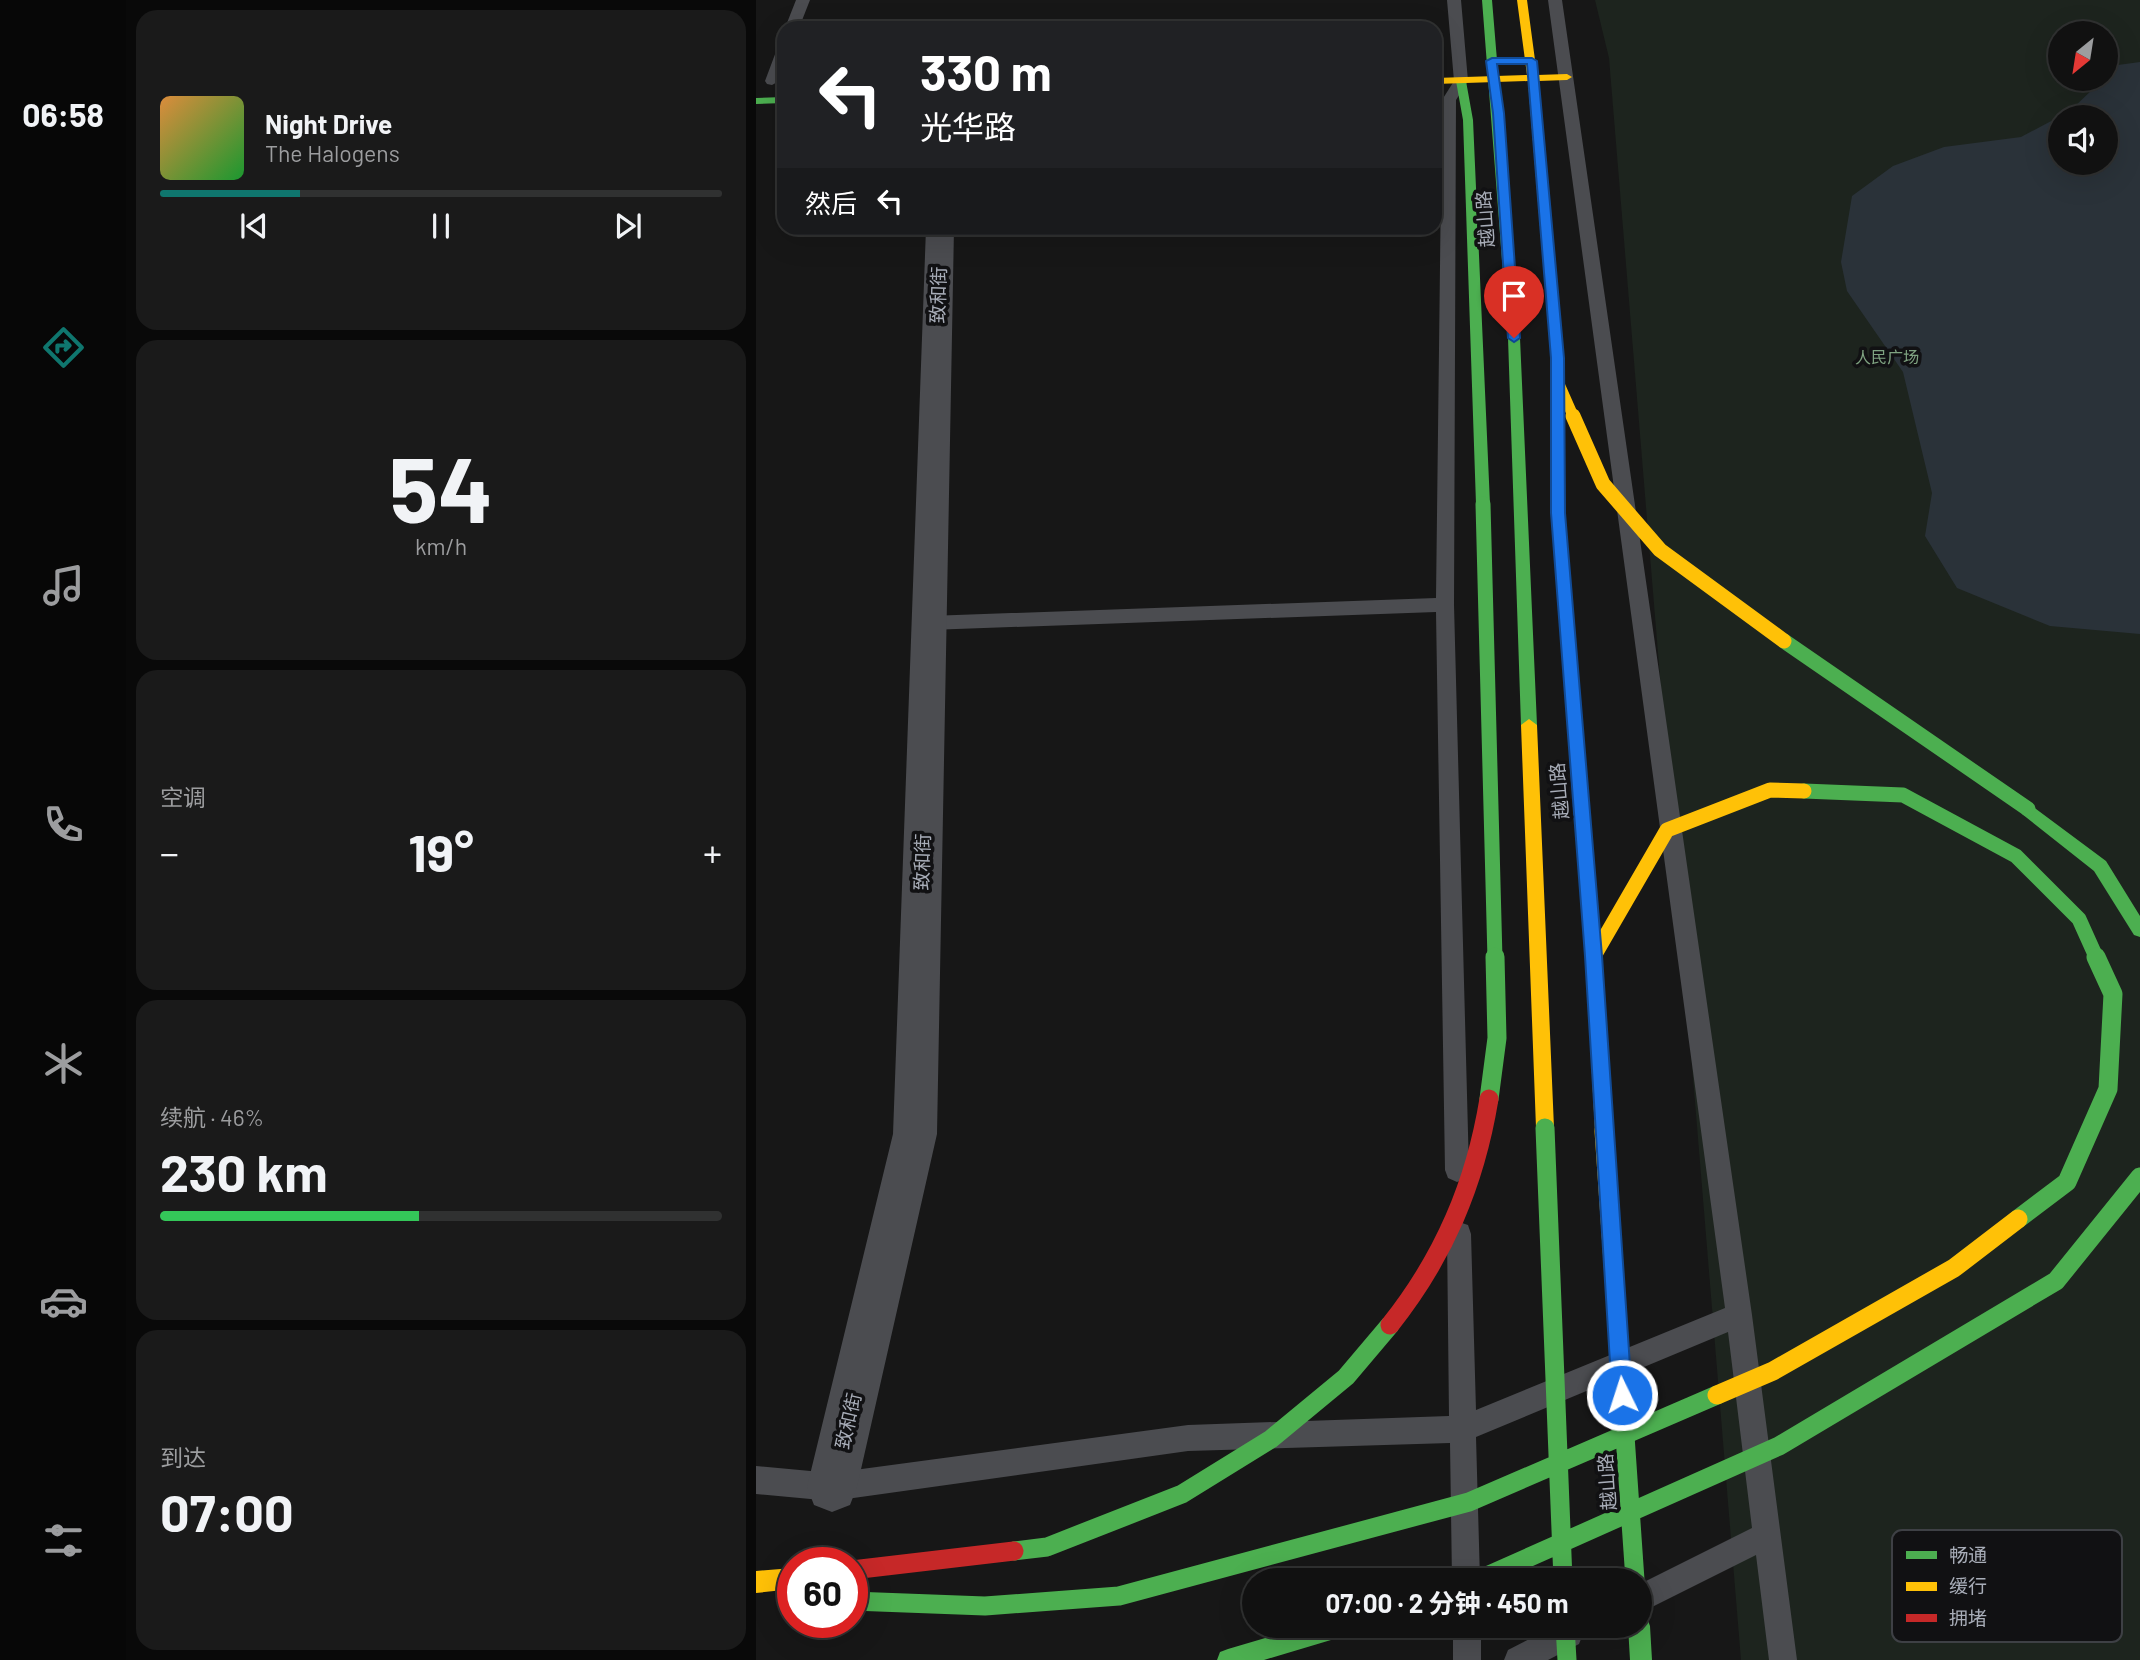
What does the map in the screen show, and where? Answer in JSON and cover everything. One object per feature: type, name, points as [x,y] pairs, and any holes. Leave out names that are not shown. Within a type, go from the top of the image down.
[{"type":"main road","name":"越山路","points":[[1487,0],[1512,61],[1534,79],[1559,384],[1558,513],[1594,956],[1634,1568]]},
{"type":"main road","name":"越山路","points":[[1522,0],[1512,61],[1494,80],[1514,338],[1563,1568]]},
{"type":"main road","points":[[1442,77],[1456,68],[1512,61],[1565,69]]},
{"type":"main road","points":[[1456,68],[1494,80],[1534,79],[1565,69]]},
{"type":"main road","points":[[868,1568],[1047,1547],[1182,1494],[1271,1439],[1346,1377],[1402,1311],[1453,1230],[1485,1132],[1497,1038],[1483,504],[1468,120],[1456,68]]},
{"type":"main road","points":[[756,101],[777,100]]},
{"type":"main road","points":[[1559,384],[1603,484],[1660,550],[1802,654],[2028,809],[2090,858],[2100,866],[2140,930]]},
{"type":"main road","points":[[868,1602],[985,1606],[1119,1596],[1469,1502],[1773,1371],[1954,1268],[2067,1182],[2108,1089],[2113,995],[2079,919],[2016,856],[1902,795],[1770,790],[1667,830],[1594,956]]},
{"type":"main road","points":[[1505,1568],[1779,1446],[2056,1280],[2140,1177]]},
{"type":"main road","points":[[756,1582],[777,1580]]},
{"type":"main road","points":[[1228,1660],[1301,1638]]},
{"type":"main road","points":[[1566,1638],[1567,1660]]},
{"type":"main road","points":[[1640,1638],[1641,1660]]},
{"type":"street","name":"致和街","points":[[832,1486],[915,1135],[940,235]]},
{"type":"lane","points":[[795,21],[803,0]]},
{"type":"lane","points":[[1454,0],[1456,68],[1449,100],[1448,122],[1445,605],[1466,1568]]},
{"type":"lane","points":[[1555,0],[1739,1315],[1783,1660]]},
{"type":"lane","points":[[929,623],[1445,605]]},
{"type":"lane","points":[[756,1480],[832,1486],[1188,1438],[1463,1429],[1739,1315]]},
{"type":"lane","points":[[1652,1593],[1767,1535]]},
{"type":"lane","points":[[1466,1638],[1467,1660]]},
{"type":"lane","points":[[1518,1660],[1562,1638]]},
{"type":"green space","name":"人民广场","points":[[1595,0],[2140,0],[2140,1660],[1741,1660],[1609,58]]},
{"type":"shaded area","points":[[2140,62],[2140,634],[2050,626],[1957,588],[1925,536],[1932,493],[1903,372],[1847,291],[1841,262],[1852,196],[1893,166],[1944,147],[2021,137],[2048,123],[2048,175],[2118,175],[2118,105],[2076,105],[2091,91],[2118,91],[2118,65]]},
{"type":"traffic: fast","points":[[1487,0],[1514,338],[1529,725]]},
{"type":"traffic: fast","points":[[1461,81],[1468,120],[1483,504]]},
{"type":"traffic: fast","points":[[756,101],[777,100]]},
{"type":"traffic: fast","points":[[1559,435],[1558,513],[1594,962]]},
{"type":"traffic: fast","points":[[1483,504],[1497,1038],[1489,1099]]},
{"type":"traffic: fast","points":[[1784,641],[2028,809]]},
{"type":"traffic: fast","points":[[1804,791],[1903,795],[2016,856],[2079,919],[2113,994],[2108,1089],[2067,1182],[2018,1219]]},
{"type":"traffic: fast","points":[[2028,809],[2100,866],[2140,930]]},
{"type":"traffic: fast","points":[[1545,1128],[1563,1568]]},
{"type":"traffic: fast","points":[[1505,1568],[1779,1446],[2056,1281],[2140,1177]]},
{"type":"traffic: fast","points":[[1014,1551],[1047,1547],[1182,1494],[1271,1439],[1346,1377],[1390,1325]]},
{"type":"traffic: fast","points":[[868,1602],[985,1606],[1119,1596],[1469,1502],[1717,1395]]},
{"type":"traffic: fast","points":[[1623,1407],[1634,1568]]},
{"type":"traffic: fast","points":[[1228,1660],[1301,1638]]},
{"type":"traffic: fast","points":[[1566,1638],[1567,1660]]},
{"type":"traffic: fast","points":[[1640,1638],[1641,1660]]},
{"type":"traffic: slow","points":[[1522,0],[1537,113],[1559,384],[1559,435]]},
{"type":"traffic: slow","points":[[1442,81],[1567,77]]},
{"type":"traffic: slow","points":[[1559,384],[1603,484],[1660,550],[1784,641]]},
{"type":"traffic: slow","points":[[1529,725],[1545,1128]]},
{"type":"traffic: slow","points":[[1594,956],[1667,830],[1770,790],[1804,791]]},
{"type":"traffic: slow","points":[[1594,962],[1604,1131]]},
{"type":"traffic: slow","points":[[1604,1131],[1623,1407]]},
{"type":"traffic: slow","points":[[1717,1395],[1773,1371],[1954,1268],[2018,1219]]},
{"type":"traffic: slow","points":[[756,1582],[777,1580]]},
{"type":"traffic: jam","points":[[1390,1325],[1427,1275],[1456,1219],[1477,1160],[1489,1099]]},
{"type":"traffic: jam","points":[[868,1568],[1014,1551]]},
{"type":"route","points":[[1514,338],[1492,61],[1532,61],[1559,384],[1558,513],[1594,956],[1622,1395]]}]
